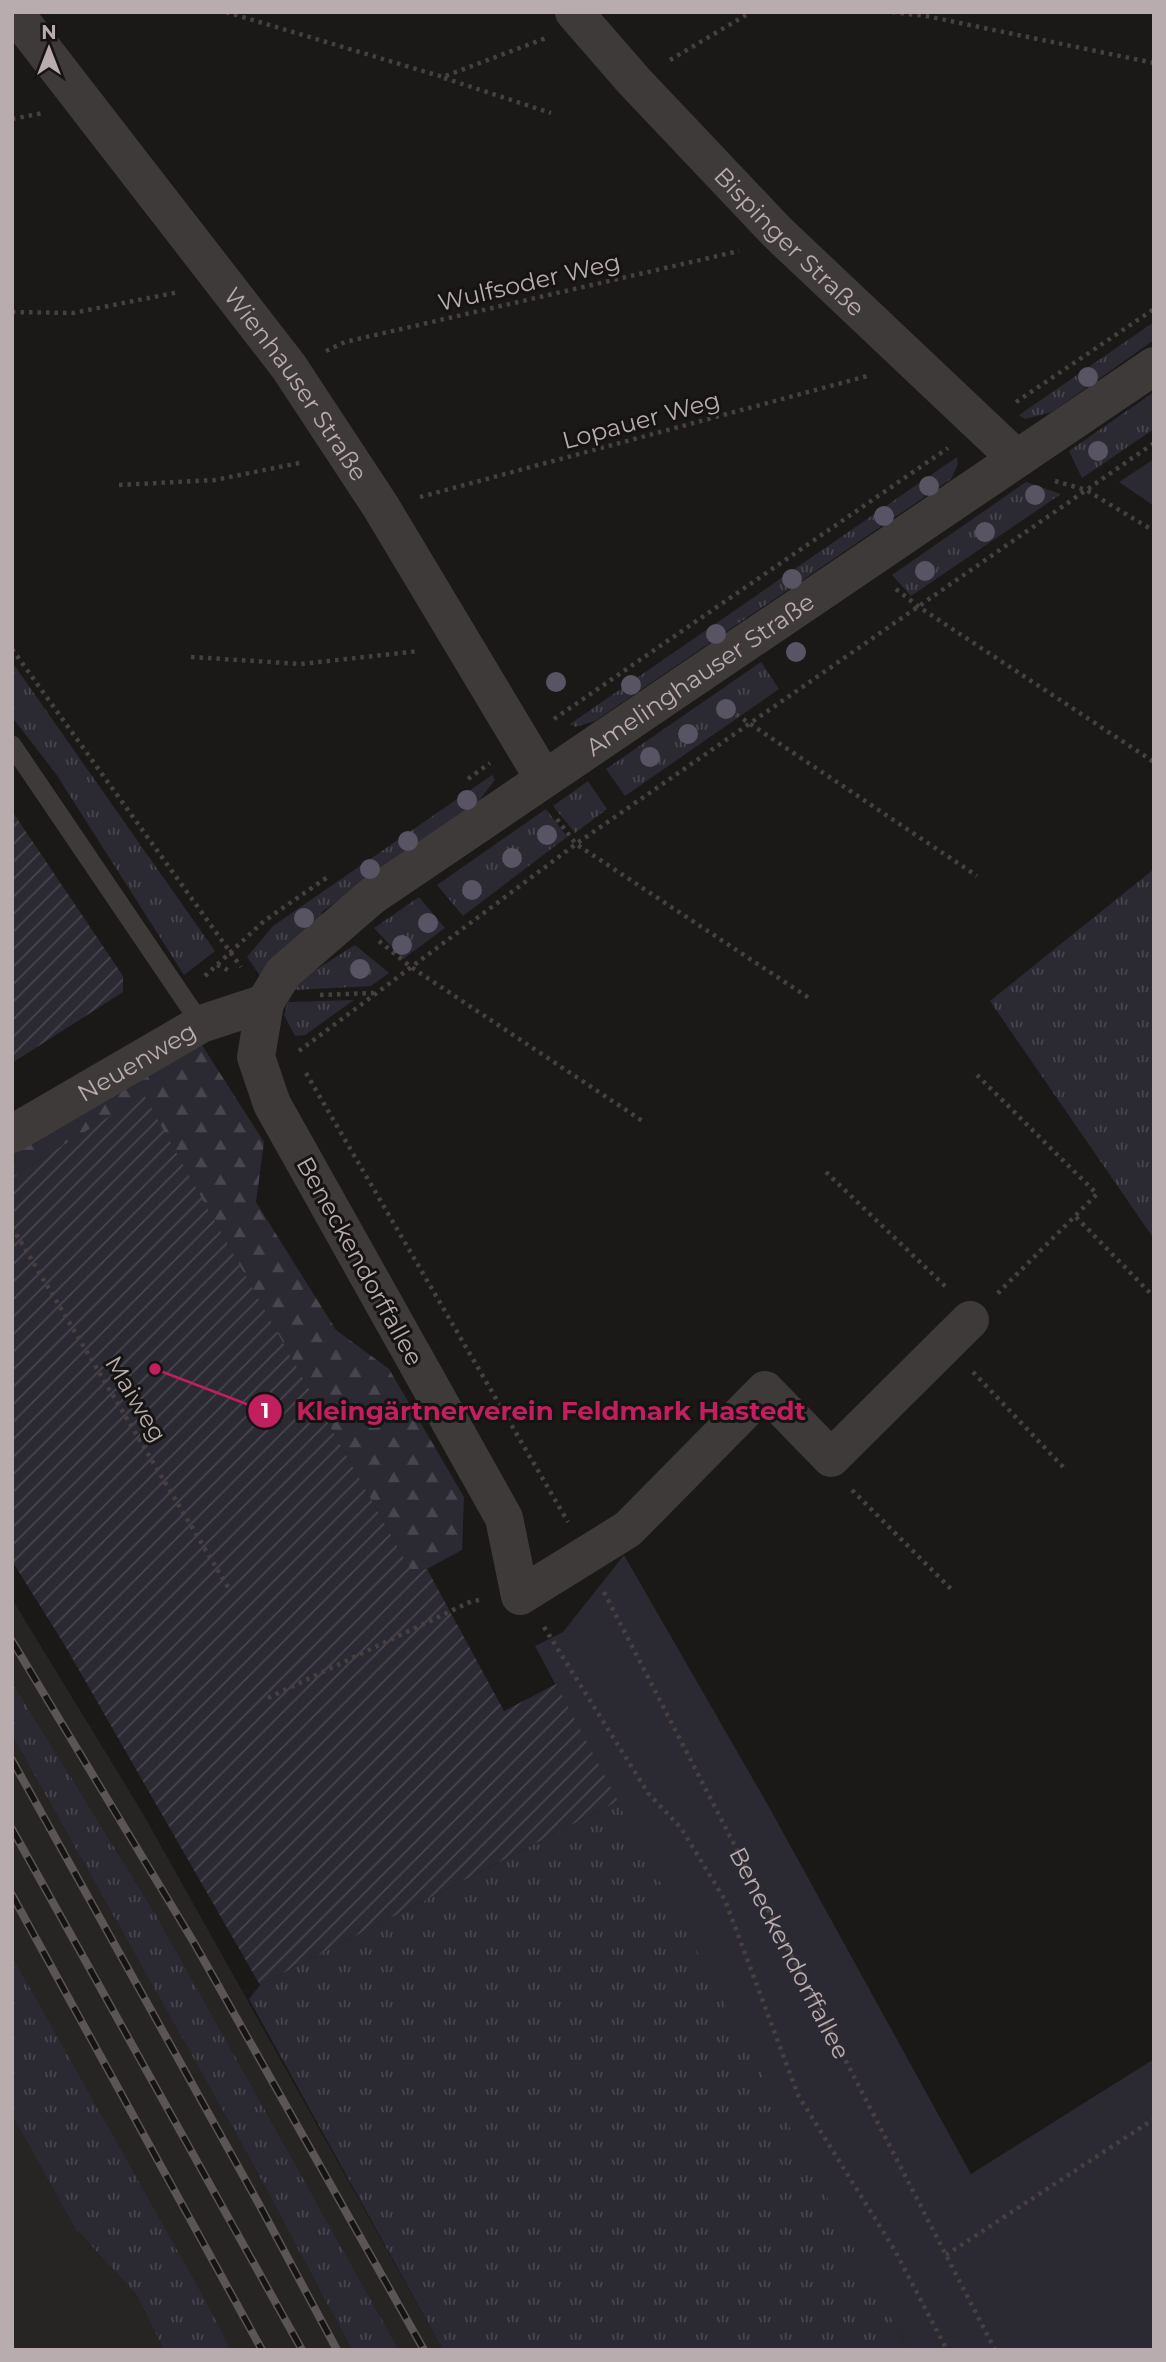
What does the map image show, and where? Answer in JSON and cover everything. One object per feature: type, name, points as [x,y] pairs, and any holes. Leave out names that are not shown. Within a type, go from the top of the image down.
[{"type":"street","name":"Wienhauser Straße","points":[[14,12],[289,367],[381,507],[544,779]]},
{"type":"street","name":"Bispinger Straße","points":[[578,18],[777,232],[1017,459]]},
{"type":"street","name":"Amelinghauser Straße","points":[[265,1003],[283,973],[350,918],[372,896],[1154,366]]},
{"type":"street","name":"Neuenweg","points":[[12,1134],[201,1024],[265,1003]]},
{"type":"street","name":"Beneckendorffallee","points":[[265,1003],[256,1057],[272,1104],[504,1518],[520,1596]]},
{"type":"street","points":[[520,1596],[628,1529],[765,1391],[831,1458],[958,1332]]},
{"type":"lane","points":[[12,745],[201,1024]]},
{"type":"path","points":[[226,12],[551,113]]},
{"type":"path","points":[[634,81],[751,12]]},
{"type":"path","points":[[892,12],[926,16],[1154,63]]},
{"type":"path","points":[[443,78],[578,18]]},
{"type":"path","name":"Wulfsoder Weg","points":[[289,367],[345,342],[744,250],[777,232]]},
{"type":"path","points":[[12,312],[73,313],[193,290],[219,278]]},
{"type":"path","points":[[466,780],[1154,309]]},
{"type":"path","name":"Lopauer Weg","points":[[381,507],[874,374],[905,354]]},
{"type":"path","points":[[12,649],[231,953],[295,1054],[576,844],[1154,443]]},
{"type":"path","points":[[119,485],[215,480],[346,454]]},
{"type":"path","points":[[1101,499],[1154,531]]},
{"type":"path","points":[[866,563],[919,607],[1154,762]]},
{"type":"path","points":[[191,657],[300,664],[432,649],[460,639]]},
{"type":"path","points":[[689,682],[977,876]]},
{"type":"path","points":[[544,779],[548,807],[576,844],[809,998]]},
{"type":"path","points":[[231,953],[264,921],[332,874]]},
{"type":"path","points":[[350,918],[411,967],[644,1122]]},
{"type":"path","name":"Beneckendorffallee","points":[[302,1065],[586,1556],[995,2350]]},
{"type":"path","points":[[958,1332],[1097,1194],[977,1075]]},
{"type":"path","points":[[826,1172],[962,1303],[958,1332],[1065,1469]]},
{"type":"path","points":[[1076,1217],[1154,1297]]},
{"type":"path","name":"Maiweg","points":[[12,1227],[229,1588]]},
{"type":"path","points":[[831,1458],[839,1477],[952,1590]]},
{"type":"path","points":[[268,1698],[472,1601],[520,1596],[556,1642],[598,1717],[648,1793],[681,1828],[725,1900],[798,2095],[894,2249],[947,2350]]},
{"type":"path","points":[[947,2255],[1154,2119]]},
{"type":"shaded area","points":[[12,1599],[142,1812],[443,2350],[399,2350],[156,1915],[12,1682]]},
{"type":"shaded area","points":[[12,1735],[249,2157],[352,2350],[231,2350],[12,1956]]},
{"type":"shaded area","points":[[12,2115],[75,2228],[136,2294],[164,2350],[12,2350]]},
{"type":"green space","points":[[1154,322],[1154,340],[1052,412],[1025,419],[1019,415]]},
{"type":"green space","points":[[1154,392],[1154,429],[1082,478],[1069,451]]},
{"type":"green space","points":[[957,457],[958,464],[951,479],[595,721],[575,727],[570,724]]},
{"type":"green space","points":[[1154,459],[1154,506],[1119,482]]},
{"type":"green space","points":[[1026,482],[1061,494],[911,596],[892,575]]},
{"type":"green space","points":[[12,662],[215,951],[184,975],[56,774],[12,717]]},
{"type":"green space","points":[[761,662],[779,689],[625,796],[606,769]]},
{"type":"green space","points":[[492,775],[495,780],[477,803],[323,911],[311,933],[261,977],[247,957],[273,926]]},
{"type":"green space","points":[[588,781],[607,809],[575,833],[553,806]]},
{"type":"green space","points":[[546,809],[567,837],[463,916],[437,885]]},
{"type":"green space","points":[[12,811],[123,976],[123,992],[12,1063]]},
{"type":"green space","points":[[1154,869],[1154,1239],[990,1001]]},
{"type":"green space","points":[[419,897],[445,928],[403,959],[374,928]]},
{"type":"green space","points":[[355,945],[389,973],[371,986],[294,990],[301,979]]},
{"type":"green space","points":[[354,1000],[305,1035],[295,1036],[284,1015],[288,1002]]},
{"type":"green space","points":[[200,1042],[264,1142],[256,1202],[336,1330],[389,1369],[464,1497],[462,1550],[427,1569],[410,1569],[144,1096],[12,1177],[12,1148]]},
{"type":"green space","points":[[144,1095],[410,1569],[427,1569],[504,1711],[556,1684],[618,1801],[260,1985],[64,1644],[12,1561],[12,1177]]},
{"type":"green space","points":[[624,1555],[769,1807],[971,2174],[1154,2059],[1154,2350],[908,2350],[535,1646],[563,1632]]},
{"type":"green space","points":[[12,1682],[156,1915],[399,2350],[352,2350],[249,2157],[12,1735]]},
{"type":"green space","points":[[618,1801],[908,2350],[443,2350],[249,1999],[260,1985]]},
{"type":"green space","points":[[12,1956],[231,2350],[164,2350],[136,2294],[75,2228],[12,2115]]},
{"type":"railway","points":[[12,1641],[193,1941],[424,2350]]},
{"type":"railway","points":[[12,1760],[337,2350]]},
{"type":"railway","points":[[12,1829],[302,2350]]},
{"type":"railway","points":[[12,1895],[262,2350]]},
{"type":"place","name":"Kleingärtnerverein Feldmark Hastedt","points":[[155,1369]]}]
